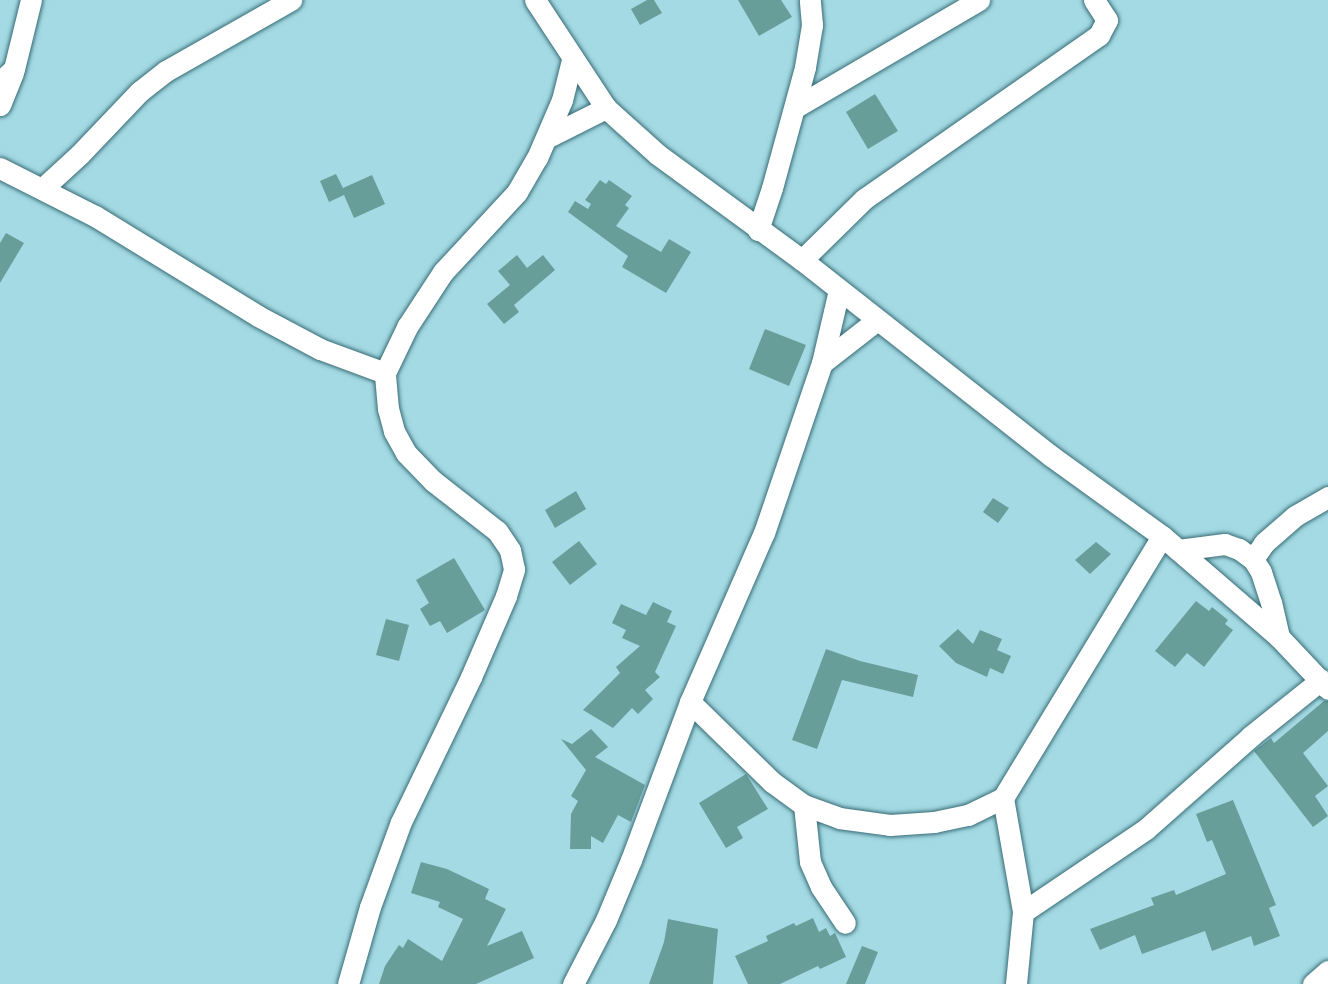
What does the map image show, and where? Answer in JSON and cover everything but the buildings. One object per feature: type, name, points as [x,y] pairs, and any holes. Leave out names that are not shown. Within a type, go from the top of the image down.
[{"type":"street","points":[[0,105],[31,0]]},
{"type":"street","points":[[43,188],[80,154],[139,92],[166,71],[291,0]]},
{"type":"street","points":[[535,0],[572,60],[606,108],[657,154],[801,260],[1051,456],[1162,536],[1279,637],[1324,685],[1251,736],[1146,829],[1023,912]]},
{"type":"street","points":[[758,230],[796,107],[812,25],[810,0]]},
{"type":"street","points":[[796,107],[979,0]]},
{"type":"street","points":[[801,260],[864,199],[1099,35],[1107,20],[1094,0]]},
{"type":"street","points":[[348,984],[370,907],[401,822],[471,677],[506,596],[514,569],[510,550],[497,531],[433,481],[406,453],[394,430],[388,409],[385,373],[407,327],[443,272],[517,192],[548,137],[562,100],[572,60]]},
{"type":"street","points":[[548,137],[606,108]]},
{"type":"street","points":[[0,168],[95,216],[258,316],[320,349],[385,373]]},
{"type":"street","points":[[573,984],[606,920],[690,702],[764,533],[822,363],[838,290]]},
{"type":"street","points":[[822,363],[877,320]]},
{"type":"street","points":[[1253,559],[1264,543],[1295,516],[1328,497]]},
{"type":"street","points":[[690,702],[772,782],[804,805],[839,818],[890,825],[934,822],[968,815],[1003,798],[1162,536]]},
{"type":"street","points":[[1179,550],[1225,544],[1253,559],[1261,572],[1279,637]]},
{"type":"street","points":[[1003,798],[1023,912],[1016,984]]},
{"type":"street","points":[[804,805],[810,862],[821,887],[845,923]]},
{"type":"street","points":[[1313,984],[1328,972]]}]
